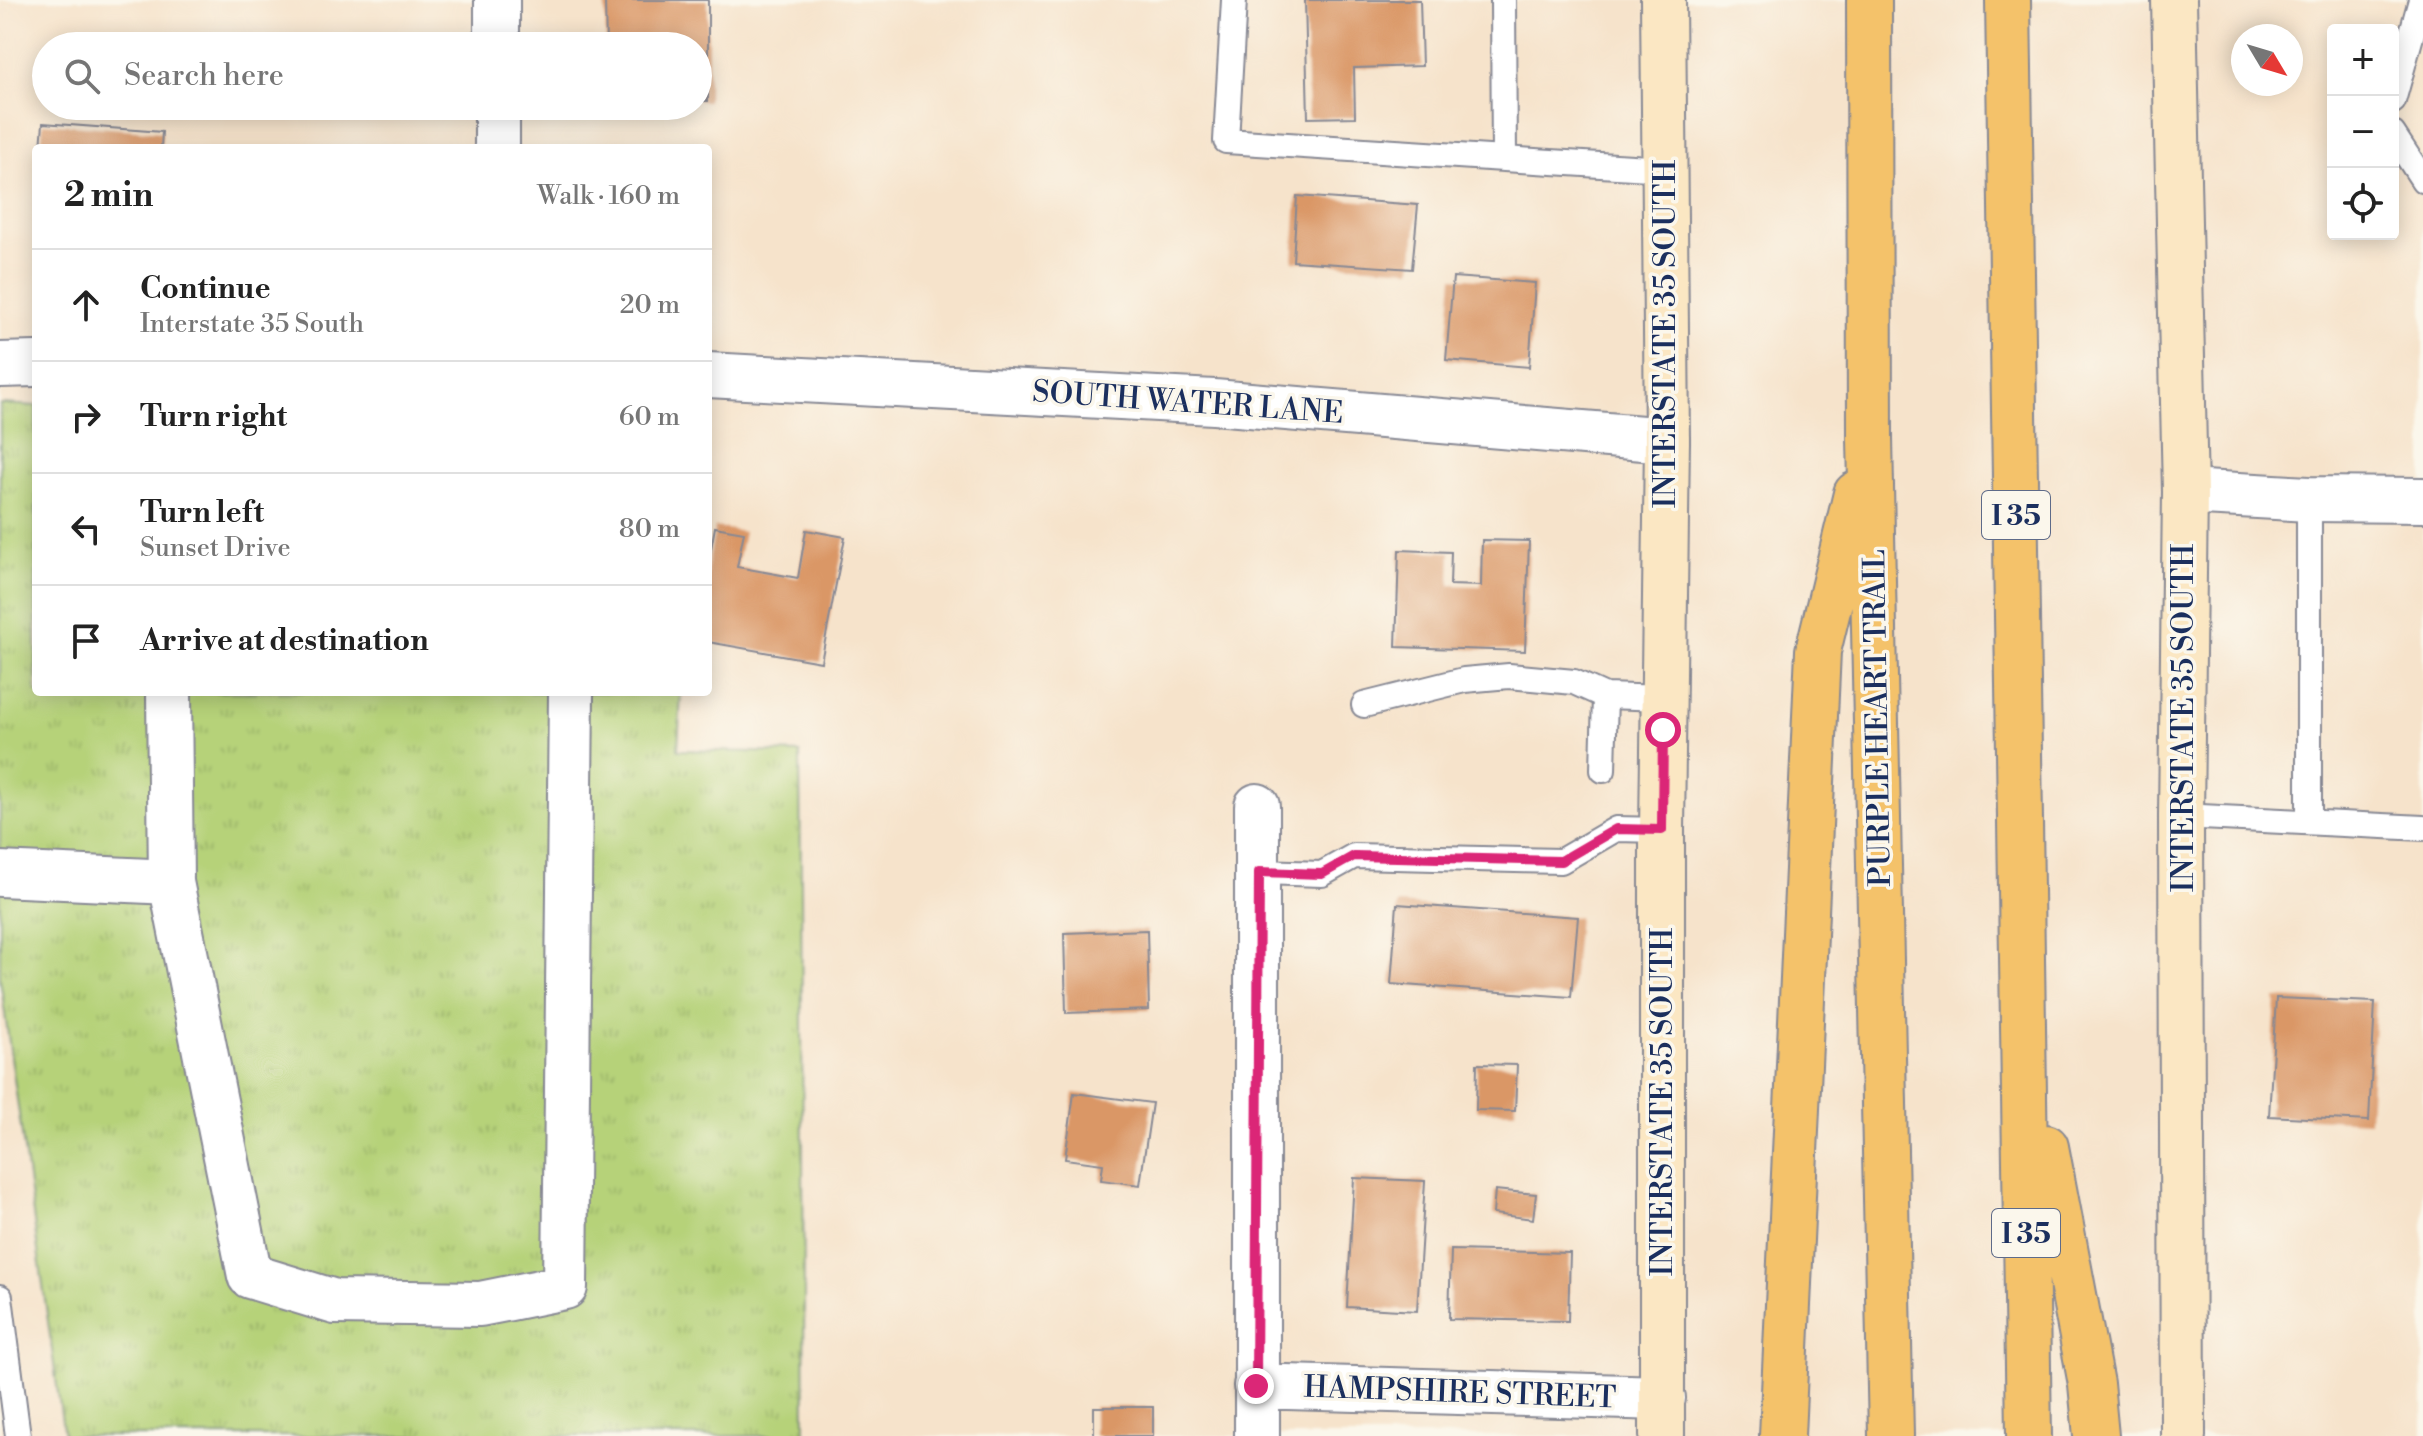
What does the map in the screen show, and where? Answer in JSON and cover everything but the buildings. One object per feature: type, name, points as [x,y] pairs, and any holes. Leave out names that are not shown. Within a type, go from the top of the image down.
[{"type":"highway","name":"PURPLE HEART TRAIL","points":[[1869,0],[1870,438],[1891,1436]]},
{"type":"highway","name":"I 35","points":[[2008,0],[2029,1436]]},
{"type":"highway","points":[[1782,1436],[1818,651],[1870,438]]},
{"type":"highway","points":[[2023,1030],[2091,1384],[2096,1436]]},
{"type":"main road","name":"INTERSTATE 35 SOUTH","points":[[1663,0],[1667,440],[1662,830],[1663,1417]]},
{"type":"main road","name":"INTERSTATE 35 SOUTH","points":[[2174,0],[2185,492],[2181,816],[2183,1436]]},
{"type":"street","points":[[497,0],[497,32]]},
{"type":"street","points":[[497,120],[497,144]]},
{"type":"street","points":[[0,365],[32,364]]},
{"type":"street","name":"SOUTH WATER LANE","points":[[712,375],[1214,402],[1667,440]]},
{"type":"street","points":[[2185,492],[2309,499],[2423,500]]},
{"type":"street","points":[[169,696],[171,882],[250,1276],[335,1302],[480,1304],[565,1287],[571,696]]},
{"type":"street","points":[[1257,806],[1257,1436]]},
{"type":"street","points":[[0,874],[171,882]]},
{"type":"street","name":"HAMPSHIRE STREET","points":[[1256,1386],[1663,1417]]},
{"type":"lane","points":[[1234,0],[1226,141],[1665,169]]},
{"type":"lane","points":[[1503,0],[1504,159]]},
{"type":"lane","points":[[2394,96],[2421,0]]},
{"type":"lane","points":[[2399,143],[2423,180]]},
{"type":"lane","points":[[2309,499],[2309,822]]},
{"type":"lane","points":[[1364,705],[1464,680],[1509,676],[1574,682],[1605,696],[1664,698]]},
{"type":"lane","points":[[1603,770],[1605,696]]},
{"type":"lane","points":[[2181,816],[2423,828]]},
{"type":"lane","points":[[1259,872],[1322,874],[1354,856],[1561,861],[1616,829],[1662,830]]},
{"type":"lane","points":[[0,1297],[18,1436]]},
{"type":"green space","points":[[0,404],[32,406],[32,696],[681,696],[678,750],[800,753],[805,1436],[64,1436],[0,978]]},
{"type":"route","points":[[1256,1386],[1259,872],[1322,874],[1354,856],[1561,861],[1616,829],[1662,830],[1663,730]]}]
